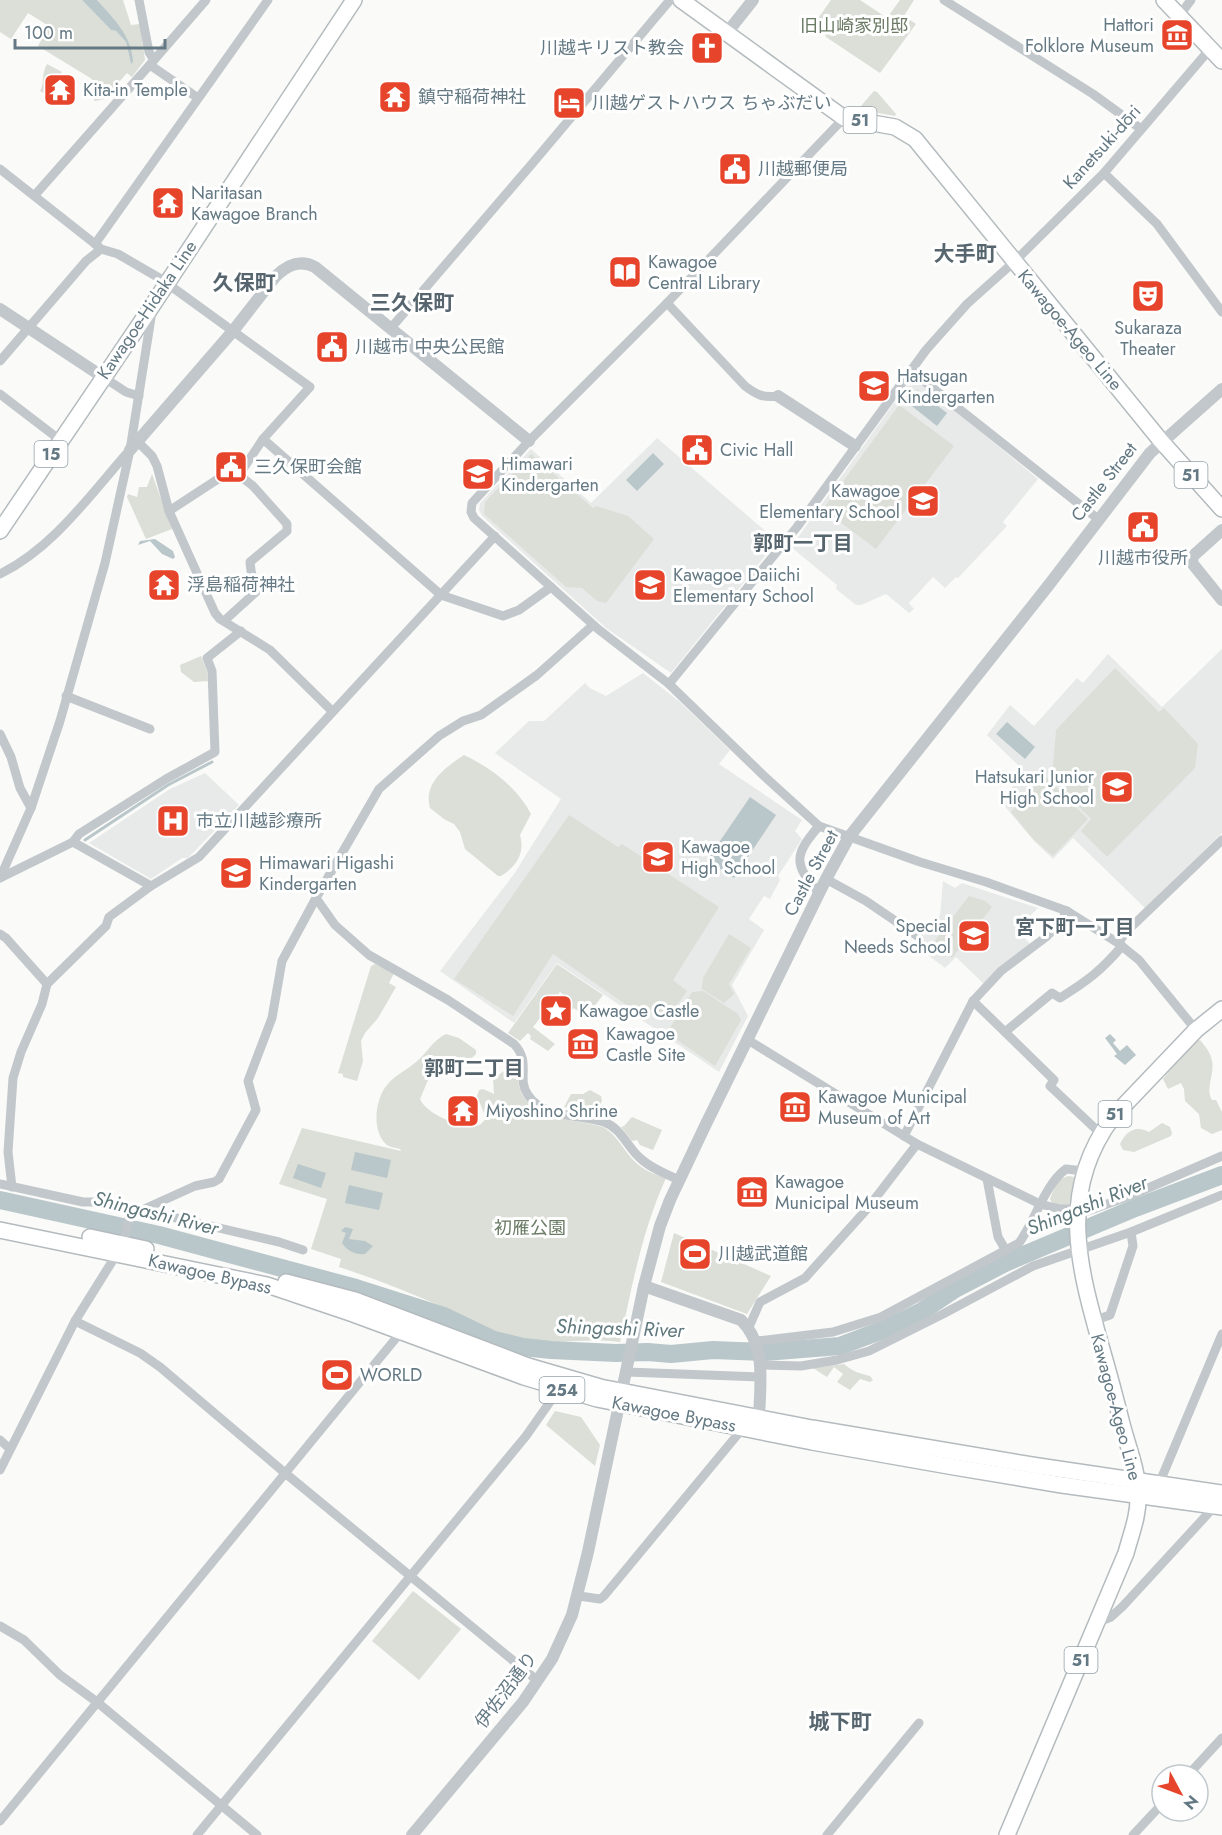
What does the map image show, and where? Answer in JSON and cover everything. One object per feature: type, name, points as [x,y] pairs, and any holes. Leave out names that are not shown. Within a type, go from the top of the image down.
[{"type":"main road","name":"Kawagoe-Hidaka Line","points":[[0,531],[354,0]]},
{"type":"main road","name":"Kawagoe-Ageo Line","points":[[681,0],[844,118],[895,126],[915,139],[1161,441],[1222,509]]},
{"type":"main road","points":[[1164,0],[1222,61]]},
{"type":"main road","name":"Kawagoe-Ageo Line","points":[[1007,1835],[1126,1553],[1135,1521],[1138,1488],[1093,1322],[1078,1248],[1077,1215],[1084,1171],[1101,1134],[1128,1099],[1196,1030],[1222,1009]]},
{"type":"main road","name":"Kawagoe Bypass","points":[[2,1230],[122,1245],[268,1277],[355,1300],[528,1366],[620,1398],[743,1428],[954,1467],[1138,1488],[1159,1484],[1220,1502]]},
{"type":"main road","name":"Kawagoe Bypass","points":[[122,1245],[267,1285],[559,1389],[759,1419],[1220,1502]]},
{"type":"street","points":[[139,0],[152,62],[198,98]]},
{"type":"street","points":[[35,195],[206,0]]},
{"type":"street","points":[[0,361],[98,247],[198,98],[268,0]]},
{"type":"street","points":[[391,328],[670,0]]},
{"type":"street","points":[[726,34],[753,0]]},
{"type":"street","points":[[944,0],[1094,93],[1141,129]]},
{"type":"street","points":[[1179,16],[1191,0]]},
{"type":"street","name":"Kanetsuki-dōri","points":[[669,684],[797,527],[910,370],[949,323],[1104,173],[1210,49]]},
{"type":"street","points":[[844,118],[668,303],[529,441],[472,503],[471,512],[474,518],[593,625],[669,684],[763,776],[819,826],[1067,911],[1120,944],[1149,971],[1196,1030]]},
{"type":"street","points":[[0,169],[98,247],[135,263],[166,283],[310,387],[263,439],[239,475],[218,479],[169,511]]},
{"type":"street","points":[[1104,173],[1157,224],[1222,312]]},
{"type":"street","points":[[0,574],[24,560],[53,536],[233,331],[282,269],[299,263],[315,267],[529,441]]},
{"type":"street","points":[[668,303],[757,395],[768,398],[778,396],[855,446]]},
{"type":"street","points":[[0,309],[126,392],[140,396]]},
{"type":"street","points":[[0,878],[31,808],[60,721],[105,563],[134,446],[152,318],[150,309]]},
{"type":"street","points":[[910,370],[1098,519]]},
{"type":"street","name":"Castle Street","points":[[620,1398],[644,1286],[660,1226],[679,1180],[825,879],[849,837],[1161,441],[1222,389]]},
{"type":"street","points":[[0,394],[60,440]]},
{"type":"street","points":[[263,439],[441,595],[503,616],[519,610],[551,588]]},
{"type":"street","points":[[134,446],[152,456],[157,466],[169,511],[215,613],[270,650],[332,711]]},
{"type":"street","points":[[224,621],[256,591],[252,582],[250,562],[286,531],[287,524],[253,486],[239,475]]},
{"type":"street","points":[[1222,530],[1192,556],[1192,563],[1222,600]]},
{"type":"street","points":[[12,1187],[8,1152],[14,1078],[21,1052],[42,1004],[47,984],[106,926],[109,917],[151,886],[199,857],[495,536]]},
{"type":"street","points":[[142,1210],[195,1186],[219,1179],[256,1110],[248,1081],[272,1018],[282,961],[379,789],[438,736],[463,721],[481,716],[537,675],[593,625]]},
{"type":"street","points":[[0,878],[73,842],[79,834],[97,822],[215,752],[212,671],[207,658],[241,631]]},
{"type":"street","points":[[66,696],[150,729]]},
{"type":"street","points":[[1,738],[20,788],[31,808]]},
{"type":"street","points":[[819,826],[802,847],[799,856],[807,878],[819,893]]},
{"type":"street","points":[[1005,1032],[1052,993],[1060,998],[1102,969],[1127,932],[1222,840]]},
{"type":"street","points":[[73,842],[151,886]]},
{"type":"street","points":[[825,879],[866,901],[919,937]]},
{"type":"street","points":[[316,898],[335,925],[369,955],[448,1000],[514,1044],[524,1059],[524,1084],[528,1095],[536,1103],[546,1110],[589,1118],[611,1125],[646,1164],[679,1180]]},
{"type":"street","points":[[904,1136],[973,1001],[1001,971],[1046,937],[1060,923],[1067,911]]},
{"type":"street","points":[[0,934],[47,984]]},
{"type":"street","points":[[973,1001],[1054,1080],[1050,1086],[1101,1134]]},
{"type":"street","points":[[748,1040],[917,1144],[1040,1204],[1077,1215],[1132,1195],[1222,1156]]},
{"type":"street","points":[[749,1328],[760,1302],[805,1278],[867,1209],[917,1144]]},
{"type":"street","points":[[757,1341],[833,1332],[881,1317],[1019,1243],[1059,1174],[1066,1169],[1084,1171]]},
{"type":"street","points":[[987,1179],[998,1237],[1005,1249]]},
{"type":"street","points":[[0,1184],[83,1202],[100,1202],[131,1211],[142,1210],[279,1242],[303,1250]]},
{"type":"street","points":[[628,1368],[760,1371],[837,1360],[869,1351],[1033,1266],[1078,1248],[1131,1232],[1222,1195]]},
{"type":"street","points":[[0,1470],[75,1321],[122,1245],[131,1211]]},
{"type":"street","points":[[1093,1322],[1110,1315],[1132,1246],[1131,1232]]},
{"type":"street","points":[[644,1286],[741,1320],[749,1328],[757,1341],[760,1371],[759,1419]]},
{"type":"street","points":[[75,1321],[140,1353],[160,1367],[538,1681]]},
{"type":"street","points":[[0,1821],[401,1332]]},
{"type":"street","points":[[1159,1484],[1222,1334]]},
{"type":"street","points":[[197,1835],[526,1436],[559,1389]]},
{"type":"street","name":"伊佐沼通り","points":[[412,1835],[523,1702],[552,1659],[579,1596],[620,1398]]},
{"type":"street","points":[[579,1596],[600,1599],[604,1596],[743,1428]]},
{"type":"street","points":[[0,1440],[10,1449]]},
{"type":"street","points":[[1096,1623],[1111,1617],[1123,1606],[1220,1502]]},
{"type":"street","points":[[0,1626],[24,1640],[60,1675],[97,1702],[257,1835]]},
{"type":"street","points":[[827,1835],[919,1723]]},
{"type":"street","points":[[1199,1763],[1222,1738]]},
{"type":"street","points":[[1133,1835],[1150,1817]]},
{"type":"shaded area","points":[[82,0],[97,0],[116,21],[129,44],[133,62],[131,64],[126,42]]},
{"type":"shaded area","name":"Kawagoe Elementary School","points":[[923,384],[1038,479],[1003,522],[1007,526],[958,578],[956,577],[945,588],[933,577],[909,603],[914,609],[909,613],[886,594],[856,605],[836,589],[837,585],[791,547],[906,386]]},
{"type":"shaded area","points":[[917,390],[947,413],[937,426],[908,403]]},
{"type":"shaded area","name":"Kawagoe Daiichi Elementary School","points":[[657,438],[777,541],[671,673],[606,628],[482,516],[479,510],[480,503],[531,449],[591,503]]},
{"type":"shaded area","points":[[653,453],[664,464],[637,491],[626,480]]},
{"type":"shaded area","points":[[155,539],[173,551],[175,557],[173,559],[162,554],[150,541],[138,545],[140,541]]},
{"type":"shaded area","name":"Hatsukari Junior High School","points":[[1222,649],[1222,833],[1145,908],[1073,838],[1053,859],[1034,841],[1002,803],[1023,770],[987,735],[1010,705],[1034,726],[1077,678],[1083,683],[1108,654],[1162,707]]},
{"type":"shaded area","name":"Kawagoe High School","points":[[643,673],[680,702],[730,750],[719,764],[802,820],[795,831],[802,839],[778,876],[780,880],[770,899],[764,896],[749,919],[764,930],[732,985],[748,1016],[719,1072],[557,963],[514,1023],[440,971],[514,874],[561,799],[495,753],[529,721],[544,721],[585,683],[606,696]]},
{"type":"shaded area","points":[[1007,722],[1035,747],[1025,759],[996,734]]},
{"type":"shaded area","name":"市立川越診療所","points":[[205,773],[239,805],[188,858],[182,858],[151,879],[89,843],[170,789]]},
{"type":"shaded area","points":[[750,797],[776,815],[734,878],[707,860]]},
{"type":"shaded area","name":"Special Needs School","points":[[943,881],[955,888],[962,883],[1038,908],[1017,929],[1030,944],[984,984],[956,957],[945,968],[916,946],[940,915]]},
{"type":"shaded area","points":[[1110,1034],[1116,1040],[1113,1043],[1120,1051],[1127,1045],[1136,1055],[1125,1065],[1114,1056],[1117,1054],[1105,1038]]},
{"type":"shaded area","points":[[355,1152],[391,1160],[387,1178],[351,1170]]},
{"type":"shaded area","points":[[298,1164],[326,1173],[321,1188],[293,1178]]},
{"type":"shaded area","points":[[349,1185],[383,1193],[379,1210],[345,1203]]},
{"type":"shaded area","points":[[345,1227],[353,1229],[349,1239],[365,1241],[373,1246],[365,1254],[349,1250],[342,1243],[346,1233],[341,1231]]},
{"type":"green space","points":[[0,0],[82,0],[126,42],[131,64],[126,37],[116,21],[97,0],[123,0],[131,25],[140,24],[145,60],[132,77],[127,73],[104,99],[95,101],[86,91],[92,79],[38,46],[49,26],[28,13],[11,39],[0,32]]},
{"type":"green space","name":"旧山崎家別邸","points":[[831,0],[860,0],[887,18],[900,0],[914,0],[904,16],[916,24],[880,73],[826,37],[819,17]]},
{"type":"green space","points":[[47,64],[62,72],[57,81],[67,88],[62,97],[53,92],[50,97],[40,91]]},
{"type":"green space","points":[[874,91],[896,114],[895,116],[862,110],[861,106]]},
{"type":"green space","points":[[899,405],[954,446],[876,549],[823,509]]},
{"type":"green space","points":[[531,454],[593,508],[596,506],[628,516],[654,539],[606,603],[597,601],[582,588],[566,587],[484,514],[485,502]]},
{"type":"green space","points":[[152,474],[172,529],[146,539],[127,497],[128,494],[137,497],[139,487],[147,487]]},
{"type":"green space","points":[[201,656],[208,681],[194,682],[181,672],[180,665]]},
{"type":"green space","points":[[1115,668],[1159,712],[1164,708],[1198,744],[1195,768],[1107,857],[1081,831],[1091,819],[1052,779],[1056,730]]},
{"type":"green space","points":[[464,755],[502,779],[518,795],[531,814],[520,835],[521,848],[518,858],[501,876],[498,876],[465,849],[460,832],[454,824],[430,808],[429,799],[433,783],[443,770]]},
{"type":"green space","points":[[1044,775],[1088,819],[1053,856],[1034,840],[1011,812]]},
{"type":"green space","points":[[569,815],[618,847],[622,844],[719,907],[673,980],[687,991],[674,1009],[644,1017],[553,954],[513,1016],[454,979]]},
{"type":"green space","points":[[969,896],[985,901],[992,907],[952,958],[933,943]]},
{"type":"green space","points":[[729,934],[751,948],[729,984],[734,994],[724,1003],[702,989],[703,978]]},
{"type":"green space","points":[[375,964],[394,973],[389,983],[396,987],[361,1041],[363,1061],[357,1081],[338,1073],[371,966]]},
{"type":"green space","points":[[557,964],[603,995],[586,1017],[574,1008],[566,1018],[556,1010],[566,997],[560,992],[533,1027],[555,1044],[548,1051],[530,1039],[531,1036],[528,1033],[520,1041],[508,1033]]},
{"type":"green space","points":[[703,991],[738,1014],[741,1020],[715,1066],[667,1033],[692,992]]},
{"type":"green space","name":"初雁公園","points":[[446,1034],[459,1038],[476,1050],[476,1054],[467,1059],[449,1057],[434,1066],[420,1099],[429,1110],[460,1124],[480,1125],[486,1118],[477,1096],[479,1090],[483,1089],[494,1094],[493,1079],[519,1060],[518,1079],[521,1093],[528,1103],[550,1115],[603,1127],[640,1166],[666,1178],[644,1238],[620,1342],[594,1340],[527,1342],[505,1338],[434,1303],[339,1267],[341,1259],[311,1249],[327,1199],[279,1184],[302,1128],[401,1151],[387,1145],[379,1132],[376,1115],[380,1098],[390,1081],[416,1062]]},
{"type":"green space","points":[[1200,1040],[1209,1052],[1212,1061],[1210,1096],[1212,1100],[1216,1100],[1222,1112],[1222,1130],[1212,1134],[1201,1128],[1199,1114],[1185,1101],[1181,1083],[1168,1089],[1163,1079],[1193,1042]]},
{"type":"green space","points":[[590,1090],[601,1096],[602,1101],[596,1112],[564,1107],[571,1094],[583,1094]]},
{"type":"green space","points":[[632,1117],[662,1130],[653,1150],[640,1145],[637,1140],[632,1141],[621,1127]]},
{"type":"green space","points":[[1162,1123],[1170,1127],[1171,1136],[1134,1152],[1123,1150],[1120,1144],[1132,1130],[1140,1129],[1149,1132]]},
{"type":"green space","points":[[1069,1176],[1074,1177],[1069,1207],[1054,1206],[1050,1199],[1055,1188],[1062,1179]]},
{"type":"green space","name":"川越武道館","points":[[674,1233],[771,1276],[747,1314],[661,1282]]},
{"type":"green space","points":[[844,1364],[853,1371],[870,1376],[873,1380],[870,1382],[860,1379],[850,1390],[837,1382],[843,1374],[834,1367],[827,1377],[813,1368]]},
{"type":"green space","points":[[555,1411],[581,1417],[600,1445],[595,1466],[546,1425]]},
{"type":"green space","points":[[413,1591],[461,1629],[419,1680],[372,1641]]},
{"type":"waterway","points":[[85,840],[168,785],[212,762]]},
{"type":"waterway","name":"Shingashi River","points":[[0,1200],[159,1235],[356,1288],[444,1316],[494,1340],[523,1347],[671,1354],[713,1350],[765,1352],[840,1346],[885,1329],[922,1311],[955,1289],[1005,1263],[1135,1208],[1222,1175]]},
{"type":"place","name":"Hattori Folklore Museum","points":[[1177,35]]},
{"type":"place","name":"川越キリスト教会","points":[[707,48]]},
{"type":"place","name":"Kita-in Temple","points":[[60,90]]},
{"type":"place","name":"鎮守稲荷神社","points":[[395,97]]},
{"type":"place","name":"川越ゲストハウス ちゃぶだい","points":[[569,103]]},
{"type":"place","name":"川越郵便局","points":[[735,169]]},
{"type":"place","name":"Naritasan Kawagoe Branch","points":[[168,203]]},
{"type":"place","name":"Kawagoe Central Library","points":[[625,272]]},
{"type":"place","name":"Sukaraza Theater","points":[[1148,296]]},
{"type":"place","name":"川越市 中央公民館","points":[[332,347]]},
{"type":"place","name":"Hatsugan Kindergarten","points":[[874,386]]},
{"type":"place","name":"Civic Hall","points":[[697,450]]},
{"type":"place","name":"三久保町会館","points":[[231,467]]},
{"type":"place","name":"Himawari Kindergarten","points":[[478,474]]},
{"type":"place","name":"Kawagoe Elementary School","points":[[923,501]]},
{"type":"place","name":"川越市役所","points":[[1143,527]]},
{"type":"place","name":"浮島稲荷神社","points":[[164,585]]},
{"type":"place","name":"Kawagoe Daiichi Elementary School","points":[[650,585]]},
{"type":"place","name":"Hatsukari Junior High School","points":[[1117,787]]},
{"type":"place","name":"市立川越診療所","points":[[173,821]]},
{"type":"place","name":"Kawagoe High School","points":[[658,857]]},
{"type":"place","name":"Himawari Higashi Kindergarten","points":[[236,873]]},
{"type":"place","name":"Special Needs School","points":[[974,936]]},
{"type":"place","name":"Kawagoe Castle","points":[[556,1011]]},
{"type":"place","name":"Kawagoe Castle Site","points":[[583,1044]]},
{"type":"place","name":"Kawagoe Municipal Museum of Art","points":[[795,1107]]},
{"type":"place","name":"Miyoshino Shrine","points":[[463,1111]]},
{"type":"place","name":"Kawagoe Municipal Museum","points":[[752,1192]]},
{"type":"place","name":"川越武道館","points":[[695,1254]]},
{"type":"place","name":"WORLD","points":[[337,1375]]},
{"type":"district","name":"大手町","points":[[965,254]]},
{"type":"district","name":"久保町","points":[[244,283]]},
{"type":"district","name":"三久保町","points":[[412,303]]},
{"type":"district","name":"郭町一丁目","points":[[803,543]]},
{"type":"district","name":"宮下町一丁目","points":[[1075,927]]},
{"type":"district","name":"郭町二丁目","points":[[474,1068]]},
{"type":"district","name":"城下町","points":[[840,1722]]}]
